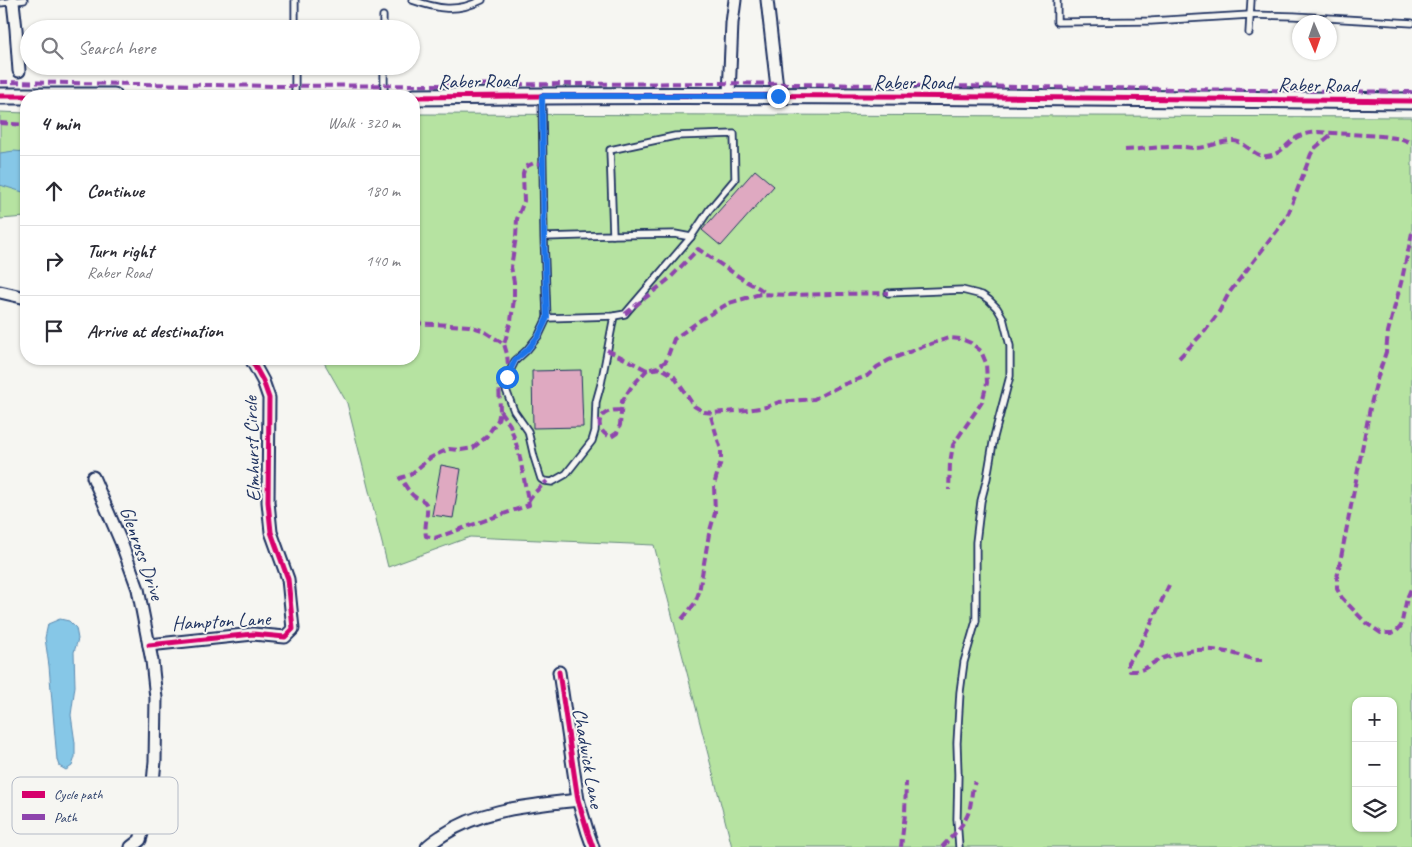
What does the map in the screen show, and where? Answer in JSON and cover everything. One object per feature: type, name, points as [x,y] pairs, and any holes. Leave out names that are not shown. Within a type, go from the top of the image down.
[{"type":"street","points":[[730,95],[732,23],[735,0]]},
{"type":"street","points":[[767,0],[778,96]]},
{"type":"street","points":[[18,1],[16,29],[19,71]]},
{"type":"street","name":"Raber Road","points":[[420,97],[730,95],[1412,101]]},
{"type":"street","points":[[0,96],[20,96]]},
{"type":"street","points":[[0,292],[20,297]]},
{"type":"street","name":"Elmhurst Circle","points":[[255,365],[269,398],[268,502],[271,532],[288,579],[293,629]]},
{"type":"street","name":"Glenross Drive","points":[[93,477],[121,542],[138,589],[152,662],[156,698],[153,777]]},
{"type":"street","name":"Hampton Lane","points":[[149,645],[253,634],[284,637],[293,629]]},
{"type":"street","name":"Chadwick Lane","points":[[559,672],[578,800],[594,847]]},
{"type":"street","points":[[427,847],[453,828],[505,809],[578,800]]},
{"type":"street","name":"Glenross Drive","points":[[131,847],[140,840],[142,834]]},
{"type":"lane","points":[[295,0],[295,20]]},
{"type":"lane","points":[[412,0],[429,6],[454,9],[482,0]]},
{"type":"lane","points":[[1057,0],[1057,22],[1151,21],[1250,15],[1412,23]]},
{"type":"lane","points":[[1249,33],[1251,0]]},
{"type":"lane","points":[[0,3],[18,1]]},
{"type":"lane","points":[[295,75],[295,90]]},
{"type":"lane","points":[[384,75],[384,90]]},
{"type":"lane","points":[[542,96],[547,318],[539,335],[527,350],[515,360],[507,377],[505,387],[514,411],[528,431],[541,480],[552,482],[566,474],[592,441],[595,431],[596,402],[602,384],[614,316]]},
{"type":"lane","points":[[547,318],[625,314],[691,237],[709,210],[735,179],[734,134],[675,136],[610,150],[613,235]]},
{"type":"lane","points":[[544,237],[675,234],[691,237]]},
{"type":"lane","points":[[888,293],[962,290],[982,295],[997,308],[1003,318],[1010,346],[1010,376],[994,437],[981,501],[976,542],[976,621],[964,662],[960,692],[957,742],[959,847]]},
{"type":"green space","points":[[0,112],[20,113],[20,217],[0,219]]},
{"type":"green space","points":[[420,114],[1412,117],[1412,847],[732,847],[654,545],[470,537],[388,567],[347,403],[325,365],[420,365]]},
{"type":"water","points":[[20,152],[20,191],[0,185],[0,153]]},
{"type":"water","points":[[60,619],[69,621],[76,628],[78,639],[74,652],[75,686],[71,715],[75,757],[72,766],[66,770],[59,766],[57,760],[45,638],[48,624]]},
{"type":"building","points":[[755,170],[774,186],[721,246],[702,230]]},
{"type":"building","points":[[581,370],[583,427],[533,428],[532,371]]},
{"type":"building","points":[[441,465],[461,469],[453,518],[432,515]]},
{"type":"marked path","points":[[0,82],[279,86],[716,83],[1412,92]]},
{"type":"marked path","points":[[0,123],[20,125]]},
{"type":"marked path","points":[[1125,150],[1168,147],[1200,148],[1233,141],[1262,156],[1267,156],[1278,152],[1299,136],[1318,132],[1381,136],[1402,139],[1412,143]]},
{"type":"marked path","points":[[1179,358],[1205,331],[1219,312],[1229,293],[1280,227],[1289,212],[1311,154],[1315,148],[1333,133]]},
{"type":"marked path","points":[[420,323],[469,326],[482,330],[504,344],[511,321],[514,299],[514,282],[511,267],[517,219],[524,201],[523,174],[525,167],[534,163],[543,164]]},
{"type":"marked path","points":[[1412,233],[1388,332],[1386,352],[1370,408],[1337,578],[1337,589],[1342,598],[1366,623],[1381,633],[1392,633],[1401,626],[1407,598],[1412,587]]},
{"type":"marked path","points":[[625,314],[669,279],[698,249],[768,295]]},
{"type":"marked path","points":[[607,350],[647,370],[658,367],[666,361],[674,339],[729,303],[760,294],[888,293]]},
{"type":"marked path","points":[[621,410],[610,411],[601,417],[601,429],[611,437],[617,433],[620,425],[622,401],[632,386],[647,370],[661,368],[673,375],[694,406],[704,412],[747,410],[766,407],[779,402],[814,399],[842,385],[867,376],[889,360],[949,338],[961,339],[971,343],[981,351],[986,363],[987,383],[982,402],[953,445],[949,490]]},
{"type":"marked path","points":[[500,411],[510,425],[519,453],[529,505],[435,538],[426,536],[426,503],[415,497],[400,478],[410,475],[430,458],[440,453],[449,449],[473,448],[486,437],[498,420],[500,411],[499,381],[508,365],[504,344]]},
{"type":"marked path","points":[[682,619],[695,603],[699,592],[709,534],[715,513],[714,485],[721,461],[721,450],[710,413]]},
{"type":"marked path","points":[[528,501],[547,481]]},
{"type":"marked path","points":[[1169,585],[1139,647],[1128,662],[1130,671],[1143,669],[1157,661],[1174,655],[1197,650],[1220,651],[1262,660]]},
{"type":"marked path","points":[[901,847],[906,782]]},
{"type":"marked path","points":[[942,847],[966,818],[975,782]]},
{"type":"cycle path","points":[[0,96],[20,96]]},
{"type":"cycle path","points":[[420,97],[1037,97],[1412,101]]},
{"type":"cycle path","points":[[149,645],[253,634],[285,637],[293,629],[288,579],[271,532],[268,502],[269,398],[254,365]]},
{"type":"cycle path","points":[[559,672],[578,800],[593,847]]},
{"type":"route","points":[[507,377],[515,360],[527,350],[539,335],[547,318],[542,96],[778,96]]}]
